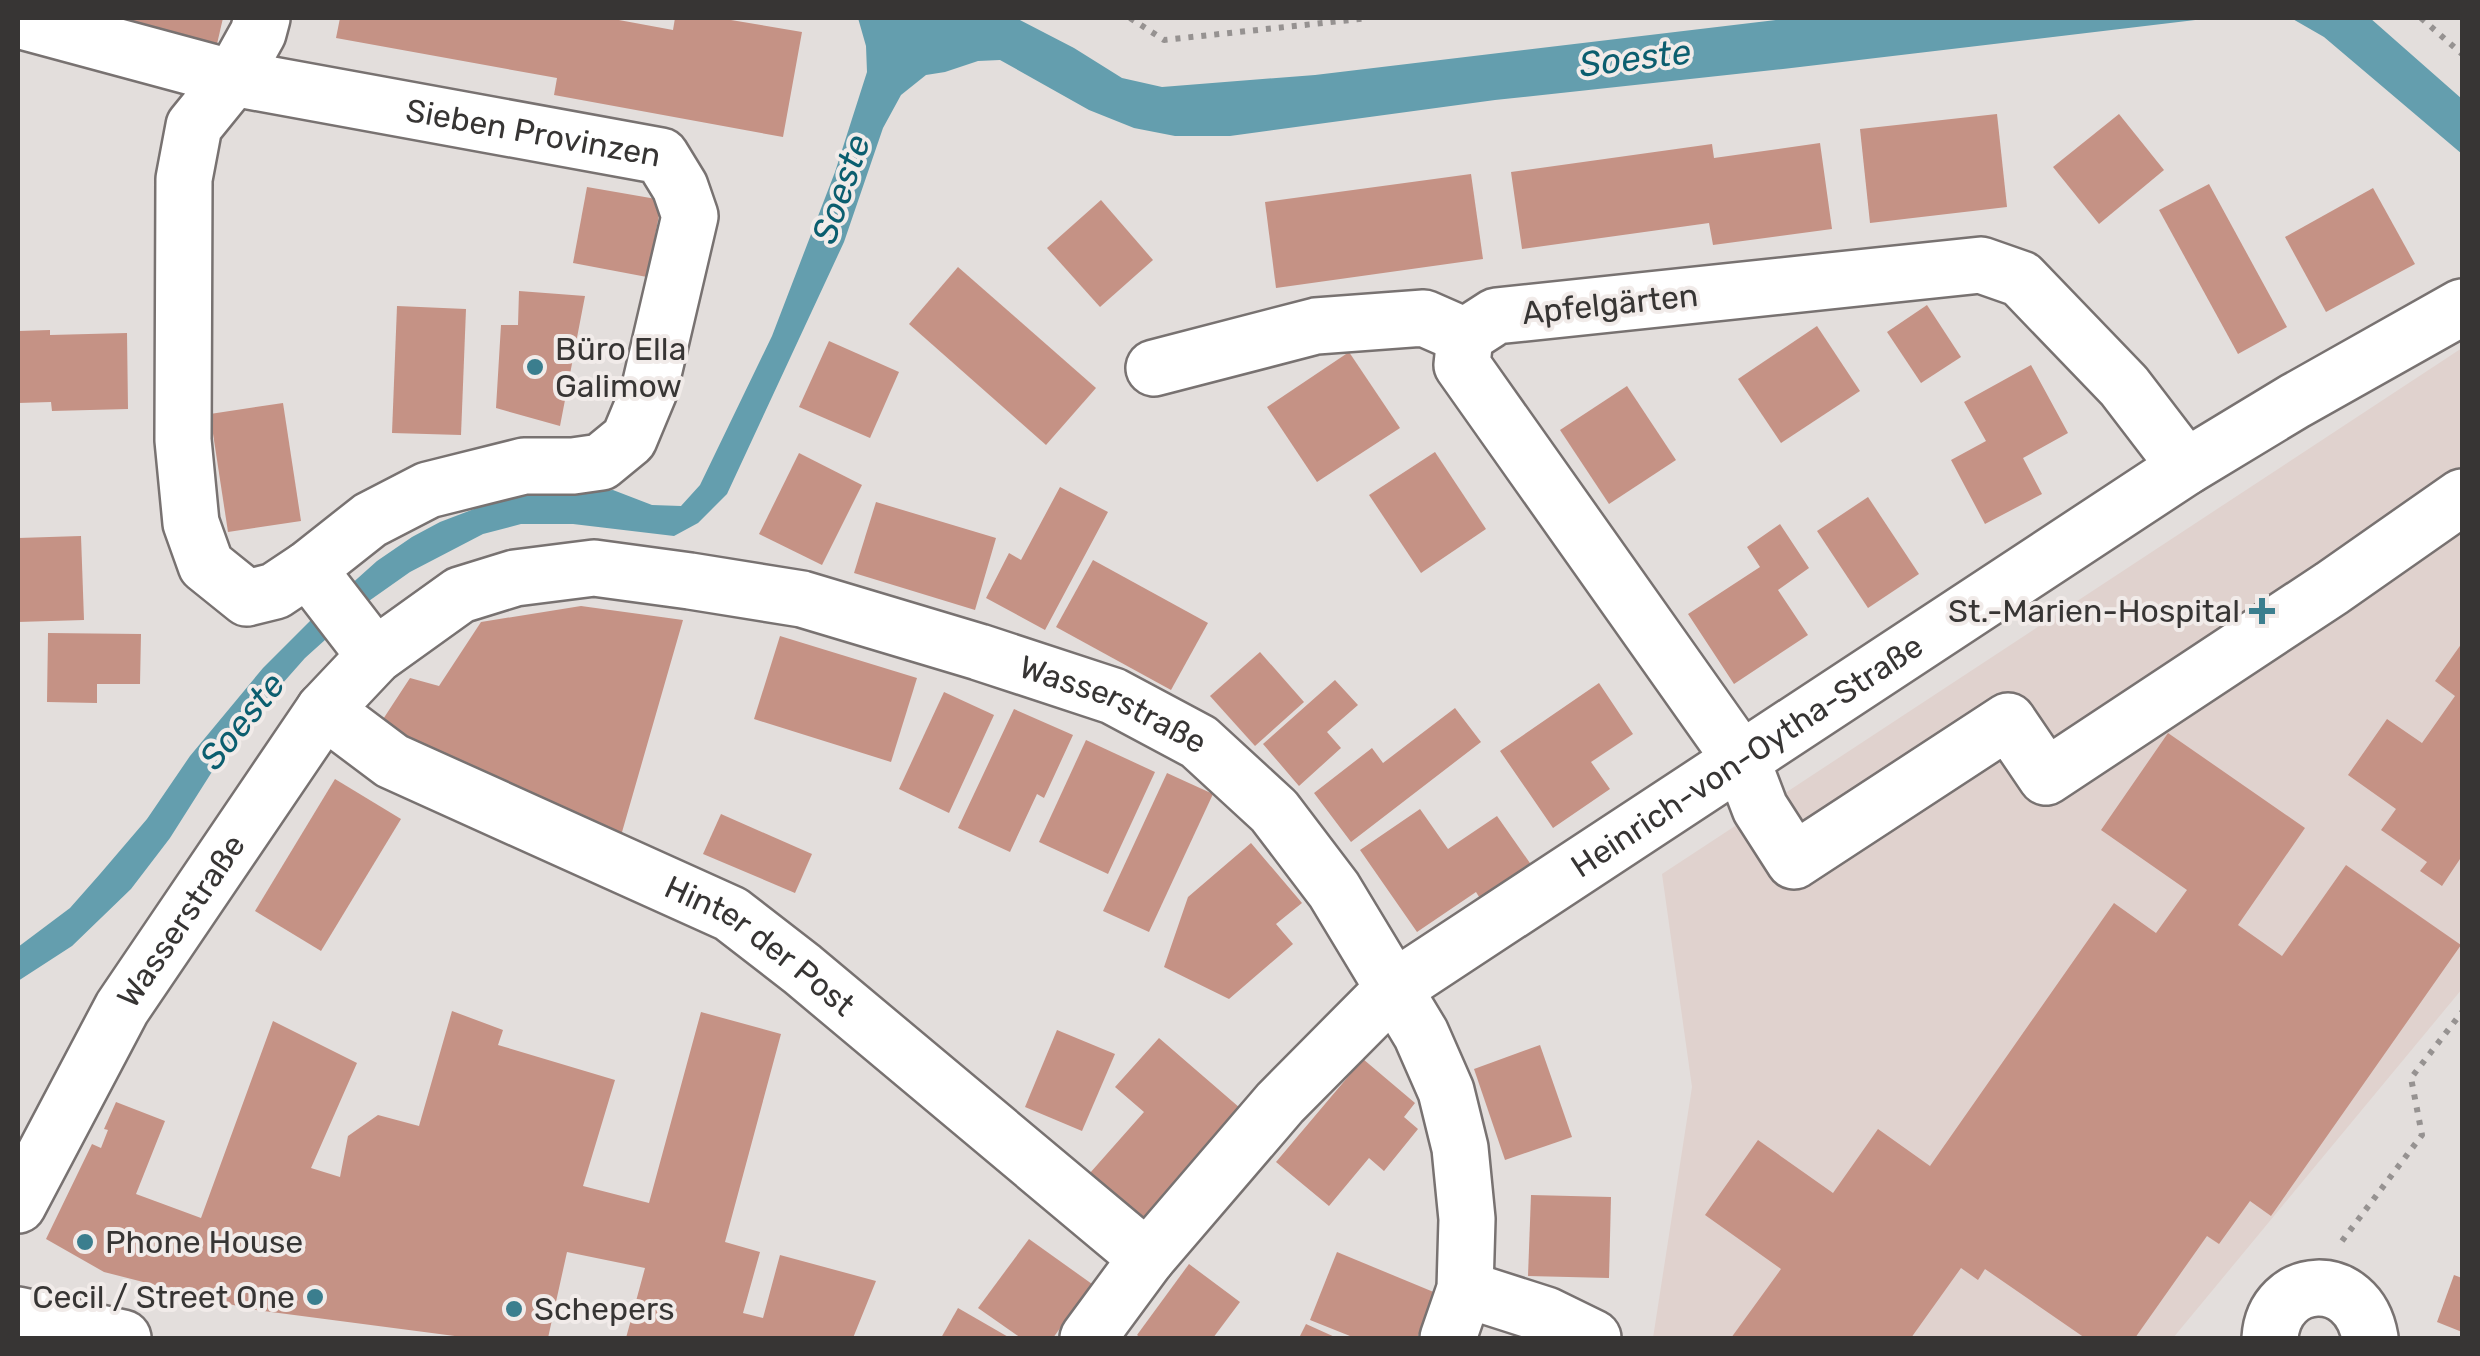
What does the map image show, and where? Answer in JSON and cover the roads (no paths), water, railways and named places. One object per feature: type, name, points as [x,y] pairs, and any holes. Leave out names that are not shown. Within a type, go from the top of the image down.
[{"type":"street","name":"Sieben Provinzen","points":[[233,78],[661,156],[680,187],[690,216],[649,392],[629,440],[601,462],[524,466],[428,490],[370,520],[317,581],[247,598],[206,565],[191,523],[183,440],[184,180],[194,126],[233,78],[262,18]]},
{"type":"street","points":[[18,20],[233,78]]},
{"type":"street","name":"Apfelgärten","points":[[1465,336],[1496,316],[1981,265],[2021,278],[2124,386],[2186,467]]},
{"type":"street","name":"Heinrich-von-Oytha-Straße","points":[[1088,1338],[1146,1258],[1280,1103],[1393,989],[2186,467],[2462,307]]},
{"type":"street","points":[[1154,368],[1316,326],[1424,318],[1465,336],[1462,365],[1742,761],[1760,808],[1794,861],[2008,721],[2046,777],[2332,588],[2462,496]]},
{"type":"street","name":"Wasserstraße","points":[[18,1205],[122,1008],[369,648],[460,596],[515,578],[594,568],[802,599],[1113,696],[1199,742],[1274,811],[1334,890],[1420,1034],[1446,1091],[1460,1148],[1468,1219],[1456,1314]]},
{"type":"street","points":[[317,581],[369,648]]},
{"type":"street","name":"Hinter der Post","points":[[324,710],[392,760],[732,914],[1146,1258]]},
{"type":"street","points":[[2270,1338],[2270,1326],[2289,1298],[2304,1290],[2321,1288],[2339,1292],[2355,1303],[2366,1319],[2370,1338]]},
{"type":"street","points":[[1456,1314],[1546,1315],[1592,1338]]},
{"type":"street","points":[[18,1315],[123,1338]]},
{"type":"water","name":"Soeste","points":[[858,18],[1016,18],[1122,78],[1162,87],[1315,75],[1793,18],[2212,18],[1495,100],[1230,136],[1175,136],[1134,128],[1089,110],[1000,60],[978,61],[926,75],[901,95],[883,128],[844,242],[727,494],[698,523],[674,536],[573,524],[521,524],[483,534],[410,572],[366,603],[305,658],[267,701],[222,756],[170,838],[131,889],[72,946],[18,981],[18,947],[70,908],[147,819],[190,756],[263,668],[377,561],[440,522],[524,495],[613,490],[652,505],[681,506],[700,485],[772,336],[835,172],[867,72],[866,46]]},
{"type":"water","points":[[2291,18],[2370,18],[2462,99],[2462,154],[2324,37]]},
{"type":"place","name":"Büro Ella Galimow","points":[[535,367]]},
{"type":"place","name":"St.-Marien-Hospital","points":[[2262,611]]},
{"type":"place","name":"Phone House","points":[[85,1242]]},
{"type":"place","name":"Cecil / Street One","points":[[315,1297]]},
{"type":"place","name":"Schepers","points":[[514,1309]]}]
